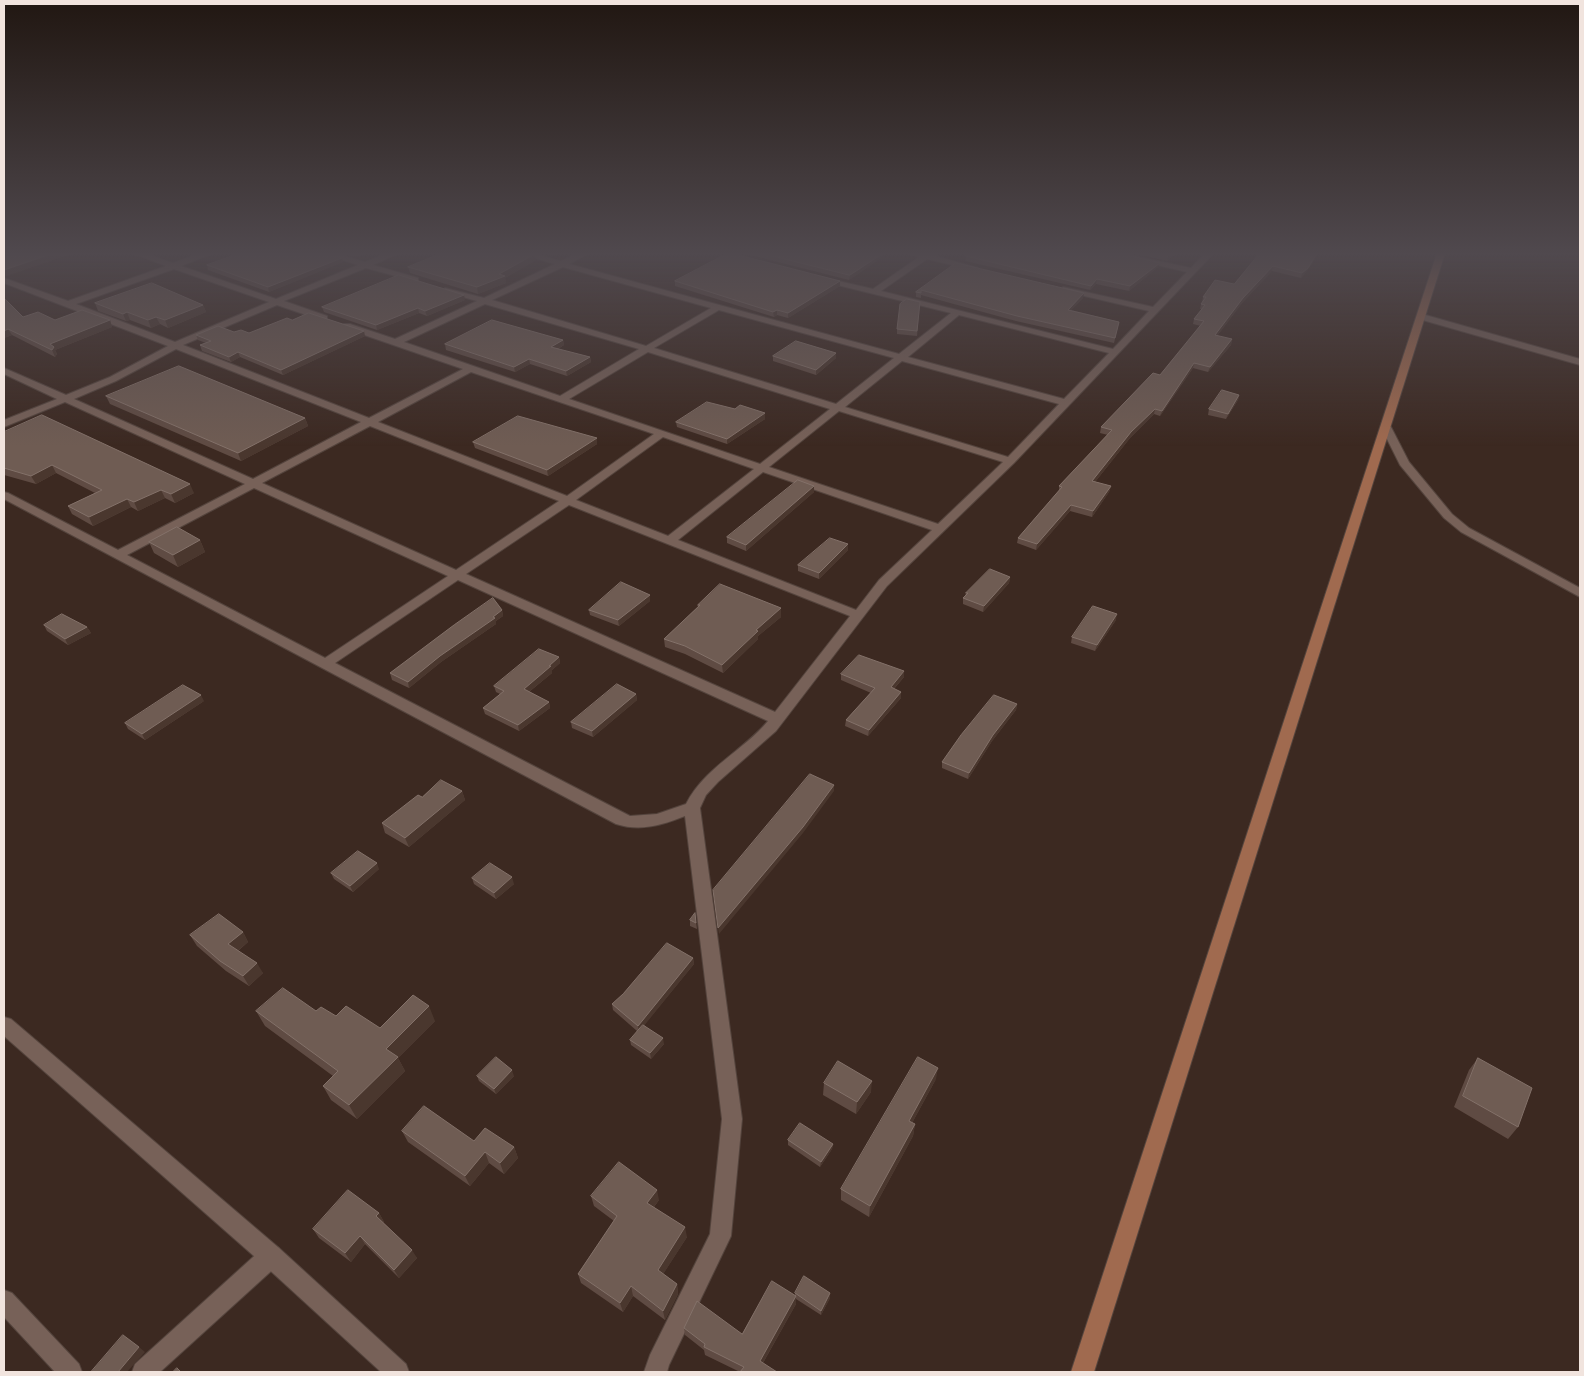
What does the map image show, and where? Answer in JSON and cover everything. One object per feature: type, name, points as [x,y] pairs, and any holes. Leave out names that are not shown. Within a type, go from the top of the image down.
[{"type":"main road","points":[[1082,1372],[1422,317]]},
{"type":"street","points":[[103,317],[858,615]]},
{"type":"street","points":[[4,424],[120,376],[175,345],[240,317]]},
{"type":"street","points":[[321,317],[762,466],[941,529]]},
{"type":"street","points":[[397,342],[451,317]]},
{"type":"street","points":[[540,317],[1010,461]]},
{"type":"street","points":[[561,399],[701,317]]},
{"type":"street","points":[[755,317],[1066,403]]},
{"type":"street","points":[[669,541],[950,317]]},
{"type":"street","points":[[978,317],[1115,352]]},
{"type":"street","points":[[656,1372],[658,1363],[720,1236],[732,1119],[692,808],[706,784],[771,727],[883,583],[1010,461],[1148,317]]},
{"type":"street","points":[[1423,317],[1580,362]]},
{"type":"street","points":[[118,555],[471,368]]},
{"type":"street","points":[[4,370],[64,399],[777,719]]},
{"type":"street","points":[[1386,427],[1404,463],[1448,516],[1465,530],[1580,593]]},
{"type":"street","points":[[325,664],[568,500],[662,433]]},
{"type":"street","points":[[4,495],[629,823],[644,823],[692,808]]},
{"type":"street","points":[[4,1024],[271,1256],[398,1372]]},
{"type":"street","points":[[143,1372],[271,1256]]},
{"type":"street","points":[[4,1301],[71,1372]]},
{"type":"building","points":[[4,317],[49,317],[55,320],[63,317],[102,317],[110,320],[50,344],[54,347],[52,350],[8,329],[4,331]]},
{"type":"building","points":[[141,317],[155,317],[148,320]]},
{"type":"building","points":[[157,317],[172,317],[165,320]]},
{"type":"building","points":[[299,317],[322,317],[364,331],[281,370],[238,352],[229,357],[200,345],[211,341],[196,335],[218,326],[234,332],[241,330],[249,333],[287,318],[292,320]]},
{"type":"building","points":[[353,317],[395,317],[376,325]]},
{"type":"building","points":[[898,317],[918,317],[917,331],[897,329]]},
{"type":"building","points":[[1022,317],[1099,317],[1119,322],[1115,338]]},
{"type":"building","points":[[1195,317],[1228,317],[1215,335],[1232,339],[1210,367],[1194,363],[1162,411],[1155,409],[1131,432],[1092,481],[1111,486],[1093,511],[1071,505],[1037,544],[1018,538],[1062,487],[1059,486],[1112,430],[1101,427],[1153,373],[1160,375],[1204,321],[1194,319]]},
{"type":"building","points":[[492,320],[563,340],[551,347],[590,357],[566,371],[529,359],[514,367],[445,344]]},
{"type":"building","points":[[796,341],[836,353],[816,370],[773,356]]},
{"type":"building","points":[[179,366],[305,418],[238,453],[106,396]]},
{"type":"building","points":[[1222,390],[1239,395],[1228,414],[1209,409]]},
{"type":"building","points":[[707,402],[735,409],[740,405],[765,413],[727,439],[676,422]]},
{"type":"building","points":[[42,415],[190,484],[171,494],[161,490],[134,502],[127,499],[89,517],[68,506],[102,490],[52,465],[31,476],[4,468],[4,432]]},
{"type":"building","points":[[518,416],[597,438],[547,470],[473,442]]},
{"type":"building","points":[[798,480],[814,486],[746,545],[727,537]]},
{"type":"building","points":[[177,527],[200,540],[173,555],[149,542]]},
{"type":"building","points":[[830,538],[848,544],[819,573],[798,565]]},
{"type":"building","points":[[990,569],[1010,577],[984,606],[963,598],[968,593],[966,593]]},
{"type":"building","points":[[621,582],[650,595],[618,620],[589,610]]},
{"type":"building","points":[[720,584],[781,608],[756,630],[758,631],[722,665],[685,646],[664,639]]},
{"type":"building","points":[[493,598],[502,610],[493,617],[495,618],[440,656],[408,682],[390,673],[454,625]]},
{"type":"building","points":[[1093,606],[1117,614],[1097,645],[1072,637]]},
{"type":"building","points":[[62,614],[87,627],[65,639],[44,625]]},
{"type":"building","points":[[539,649],[559,657],[524,689],[549,702],[518,725],[483,708],[504,691],[494,686]]},
{"type":"building","points":[[859,655],[904,671],[891,687],[901,692],[869,730],[846,720],[875,688],[841,674]]},
{"type":"building","points":[[617,684],[636,694],[592,731],[571,722]]},
{"type":"building","points":[[183,685],[201,695],[142,734],[125,723]]},
{"type":"building","points":[[994,695],[1017,704],[993,735],[969,773],[942,762],[961,735]]},
{"type":"building","points":[[810,774],[834,785],[803,827],[718,928],[713,890]]},
{"type":"building","points":[[441,780],[462,791],[405,838],[382,823],[418,795],[422,797]]},
{"type":"building","points":[[358,851],[377,863],[350,886],[331,873]]},
{"type":"building","points":[[490,863],[512,877],[494,893],[472,878]]},
{"type":"building","points":[[695,913],[696,923],[690,920]]},
{"type":"building","points":[[219,914],[243,932],[228,944],[257,963],[243,976],[220,961],[190,935]]},
{"type":"building","points":[[667,943],[693,958],[638,1026],[612,1004]]},
{"type":"building","points":[[283,988],[316,1011],[321,1007],[336,1016],[346,1006],[380,1028],[413,995],[429,1006],[386,1049],[398,1057],[349,1105],[323,1086],[338,1071],[256,1011]]},
{"type":"building","points":[[643,1025],[663,1038],[650,1053],[630,1040]]},
{"type":"building","points":[[496,1057],[512,1070],[494,1089],[477,1076]]},
{"type":"building","points":[[918,1057],[938,1068],[909,1121],[915,1124],[870,1206],[841,1189]]},
{"type":"building","points":[[1478,1058],[1532,1088],[1518,1127],[1463,1096]]},
{"type":"building","points":[[838,1061],[872,1081],[857,1102],[824,1083]]},
{"type":"building","points":[[424,1106],[474,1141],[485,1128],[514,1147],[500,1163],[485,1152],[465,1176],[402,1131]]},
{"type":"building","points":[[800,1123],[833,1144],[821,1162],[788,1140]]},
{"type":"building","points":[[619,1162],[657,1190],[647,1203],[685,1227],[658,1270],[677,1284],[663,1311],[631,1286],[620,1303],[578,1274],[617,1216],[591,1196]]},
{"type":"building","points":[[348,1190],[379,1213],[376,1216],[412,1250],[394,1270],[360,1236],[345,1253],[313,1229]]},
{"type":"building","points":[[804,1276],[830,1293],[821,1311],[795,1293]]},
{"type":"building","points":[[772,1281],[796,1296],[760,1361],[777,1372],[740,1372],[744,1367],[704,1347],[705,1344],[684,1328],[697,1301],[742,1334]]},
{"type":"building","points":[[123,1335],[139,1347],[118,1372],[91,1372]]},
{"type":"building","points":[[177,1368],[181,1372],[173,1372]]}]
